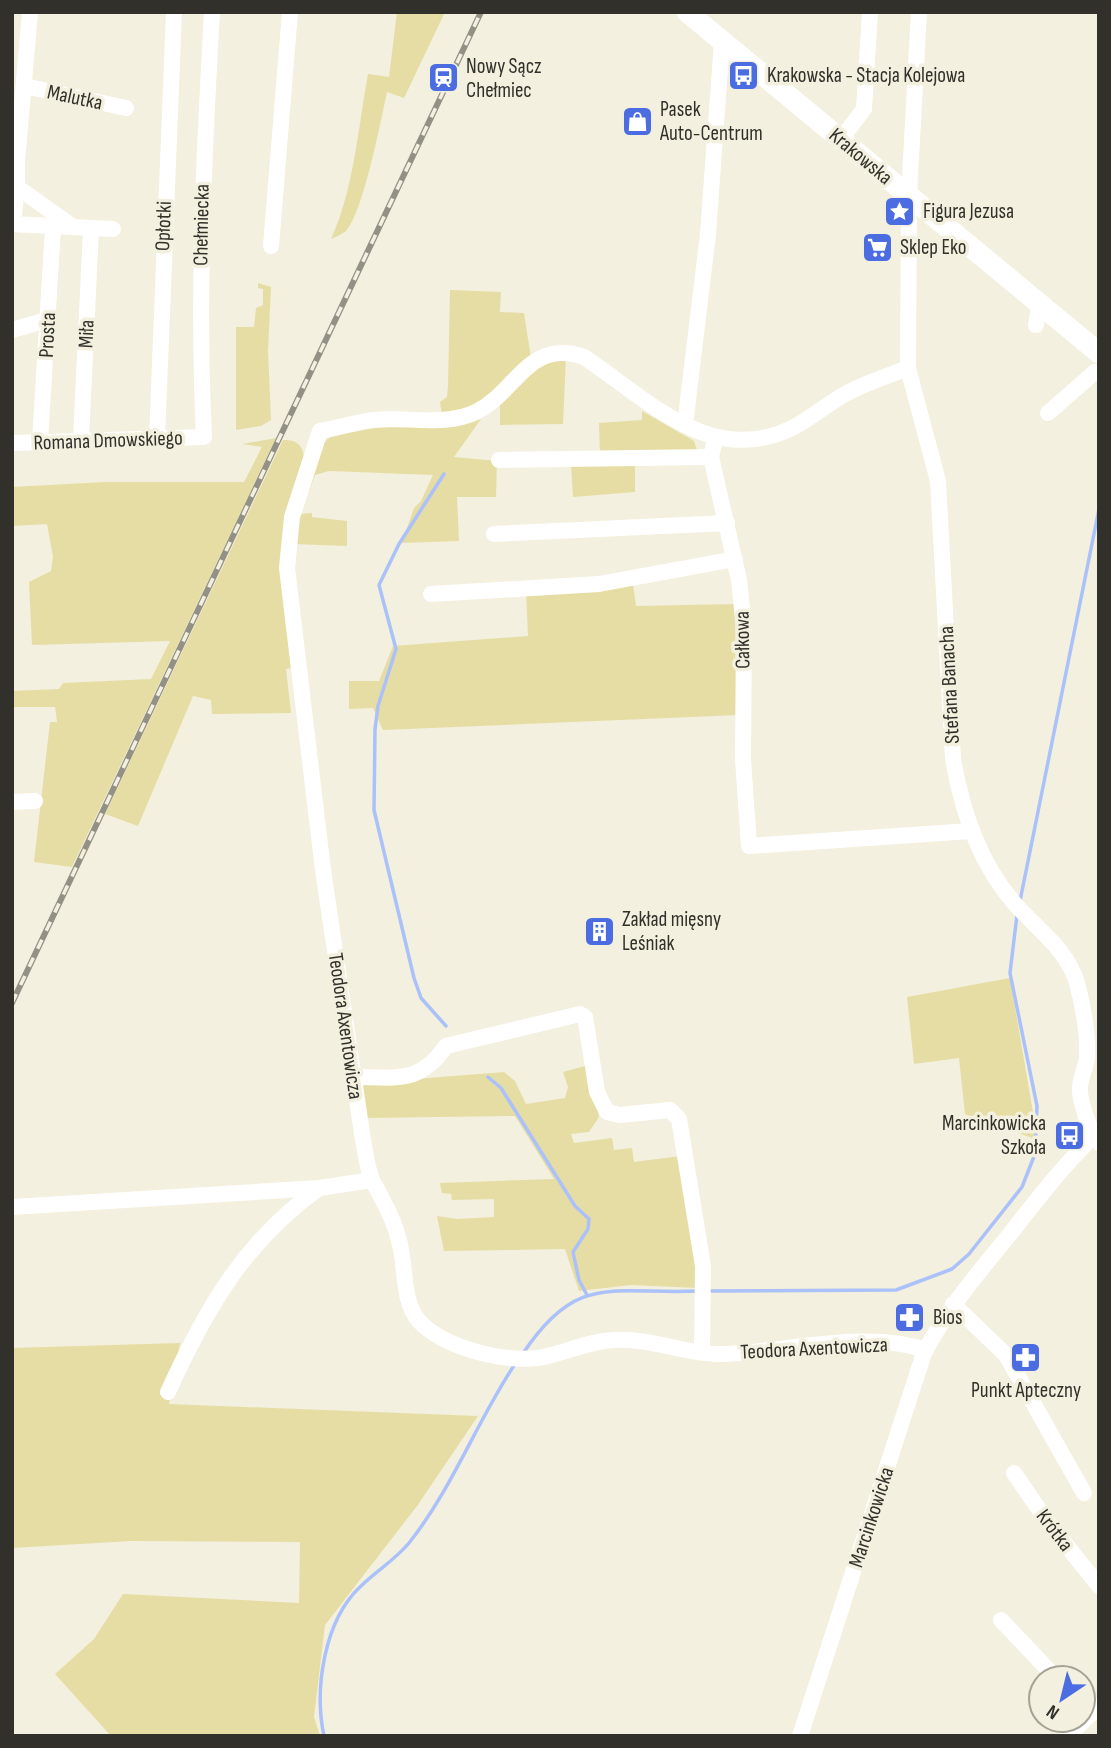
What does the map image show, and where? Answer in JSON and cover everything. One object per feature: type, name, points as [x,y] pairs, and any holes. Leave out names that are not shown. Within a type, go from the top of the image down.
[{"type":"main road","name":"Krakowska","points":[[688,12],[909,195],[1097,362]]},
{"type":"street","points":[[30,12],[25,86],[14,162],[17,187],[13,224],[113,229]]},
{"type":"street","name":"Opłotki","points":[[157,439],[174,12]]},
{"type":"street","name":"Chełmiecka","points":[[204,437],[199,333],[201,199],[212,12]]},
{"type":"street","points":[[271,246],[290,12]]},
{"type":"street","points":[[841,139],[864,109],[870,12]]},
{"type":"street","name":"Stefana Banacha","points":[[919,12],[909,195],[908,368],[938,481],[953,760],[961,803],[971,831],[997,878],[1018,907],[1064,955],[1076,981],[1086,1048],[1079,1089],[1097,1137]]},
{"type":"street","points":[[722,41],[708,234],[685,425],[715,439],[766,439],[825,410],[851,390],[908,368]]},
{"type":"street","name":"Malutka","points":[[25,86],[126,108]]},
{"type":"street","points":[[17,187],[72,226]]},
{"type":"street","name":"Prosta","points":[[40,441],[53,228]]},
{"type":"street","name":"Miła","points":[[81,439],[91,229]]},
{"type":"street","points":[[12,330],[47,320]]},
{"type":"street","name":"Teodora Axentowicza","points":[[685,425],[653,407],[584,357],[559,352],[530,365],[488,404],[467,416],[374,420],[320,431],[292,517],[288,568],[317,825],[353,1077],[372,1180],[390,1214],[401,1245],[410,1306],[417,1319],[432,1334],[475,1350],[537,1358],[578,1345],[615,1340],[635,1340],[719,1354],[895,1343],[926,1350]]},
{"type":"street","points":[[1048,413],[1097,362]]},
{"type":"street","name":"Romana Dmowskiego","points":[[12,443],[204,437]]},
{"type":"street","name":"Całkowa","points":[[715,439],[711,457],[735,559],[744,629],[743,759],[749,846],[971,831]]},
{"type":"street","points":[[499,460],[711,457]]},
{"type":"street","points":[[494,534],[727,523]]},
{"type":"street","points":[[431,594],[599,584],[735,559]]},
{"type":"street","points":[[12,802],[35,801]]},
{"type":"street","points":[[353,1077],[405,1076],[422,1072],[433,1065],[446,1046],[580,1014],[585,1017],[597,1092],[607,1112],[620,1115],[670,1110],[679,1119],[699,1230],[703,1289],[702,1351]]},
{"type":"street","name":"Marcinkowicka","points":[[800,1736],[926,1350],[954,1304],[1070,1160],[1097,1137]]},
{"type":"street","points":[[12,1207],[318,1188],[372,1180]]},
{"type":"street","points":[[167,1392],[203,1318],[251,1248],[285,1213],[318,1188]]},
{"type":"street","points":[[954,1304],[1006,1355],[1084,1493]]},
{"type":"street","name":"Krótka","points":[[1014,1473],[1047,1521],[1099,1586]]},
{"type":"street","points":[[1002,1620],[1043,1664]]},
{"type":"shaded area","points":[[397,12],[445,12],[404,98],[387,92],[359,206],[346,231],[331,239],[350,179],[368,74],[389,77]]},
{"type":"shaded area","points":[[258,283],[271,287],[268,351],[271,420],[261,426],[236,430],[236,327],[254,327],[256,308],[263,305],[263,289],[258,288]]},
{"type":"shaded area","points":[[450,290],[501,292],[500,312],[524,313],[531,358],[477,407],[442,416],[440,402],[447,397],[448,386]]},
{"type":"shaded area","points":[[566,357],[563,424],[500,425],[500,400],[530,370]]},
{"type":"shaded area","points":[[642,411],[694,441],[698,453],[600,456],[599,423],[642,420]]},
{"type":"shaded area","points":[[481,419],[454,457],[497,461],[496,497],[457,497],[459,541],[402,543],[414,508],[421,501],[433,475],[329,471],[315,475],[302,508],[318,452],[329,438],[356,429]]},
{"type":"shaded area","points":[[276,438],[72,867],[34,862],[50,722],[57,722],[55,707],[12,707],[12,691],[59,689],[63,683],[151,679],[170,641],[32,645],[29,582],[51,571],[53,557],[47,524],[12,526],[12,487],[105,482],[244,482],[262,447],[242,444]]},
{"type":"shaded area","points":[[283,440],[297,443],[304,457],[288,640],[291,668],[286,669],[291,713],[212,714],[211,700],[193,696],[138,826],[105,814]]},
{"type":"shaded area","points":[[635,463],[635,492],[573,497],[571,464]]},
{"type":"shaded area","points":[[312,513],[312,517],[347,521],[347,546],[293,544],[298,514]]},
{"type":"shaded area","points":[[633,584],[636,606],[737,604],[738,715],[383,730],[373,708],[349,709],[349,681],[379,681],[393,646],[528,636],[526,591]]},
{"type":"shaded area","points":[[1010,978],[1034,1118],[1035,1139],[965,1114],[959,1058],[914,1064],[907,997]]},
{"type":"shaded area","points":[[592,1064],[599,1117],[589,1132],[571,1134],[574,1143],[612,1138],[614,1150],[632,1148],[634,1162],[681,1156],[692,1200],[698,1288],[631,1285],[579,1291],[565,1249],[444,1251],[437,1216],[457,1219],[494,1217],[494,1199],[452,1200],[451,1194],[442,1193],[440,1183],[554,1179],[515,1116],[366,1118],[359,1090],[365,1083],[504,1072],[515,1081],[526,1104],[565,1098],[568,1087],[563,1072]]},
{"type":"shaded area","points":[[180,1343],[169,1404],[478,1416],[417,1506],[325,1625],[314,1717],[320,1736],[111,1736],[55,1674],[94,1639],[123,1594],[299,1603],[300,1542],[131,1541],[12,1548],[12,1348]]},
{"type":"waterway","points":[[444,474],[399,544],[379,585],[396,649],[378,706],[375,729],[374,810],[414,978],[421,998],[446,1026]]},
{"type":"waterway","points":[[1020,901],[1099,509]]},
{"type":"waterway","points":[[709,1291],[896,1290],[952,1269],[969,1254],[1022,1187],[1035,1154],[1037,1106],[1010,973],[1017,915]]},
{"type":"waterway","points":[[488,1077],[501,1088],[575,1206],[589,1219],[588,1229],[573,1252],[579,1280],[587,1295]]},
{"type":"waterway","points":[[522,1355],[542,1328],[561,1310],[579,1299],[619,1291],[698,1291]]},
{"type":"waterway","points":[[324,1736],[320,1698],[322,1677],[330,1636],[338,1617],[348,1600],[404,1549],[424,1522],[515,1364]]},
{"type":"railway","points":[[12,1003],[481,12]]},
{"type":"place","name":"Krakowska - Stacja Kolejowa","points":[[744,75]]},
{"type":"place","name":"Nowy Sącz Chełmiec","points":[[443,78]]},
{"type":"place","name":"Pasek Auto-Centrum","points":[[637,121]]},
{"type":"place","name":"Figura Jezusa","points":[[900,211]]},
{"type":"place","name":"Sklep Eko","points":[[877,247]]},
{"type":"place","name":"Zakład mięsny Leśniak","points":[[599,931]]},
{"type":"place","name":"Marcinkowicka Szkoła","points":[[1069,1135]]},
{"type":"place","name":"Bios","points":[[910,1317]]},
{"type":"place","name":"Punkt Apteczny","points":[[1026,1358]]}]
